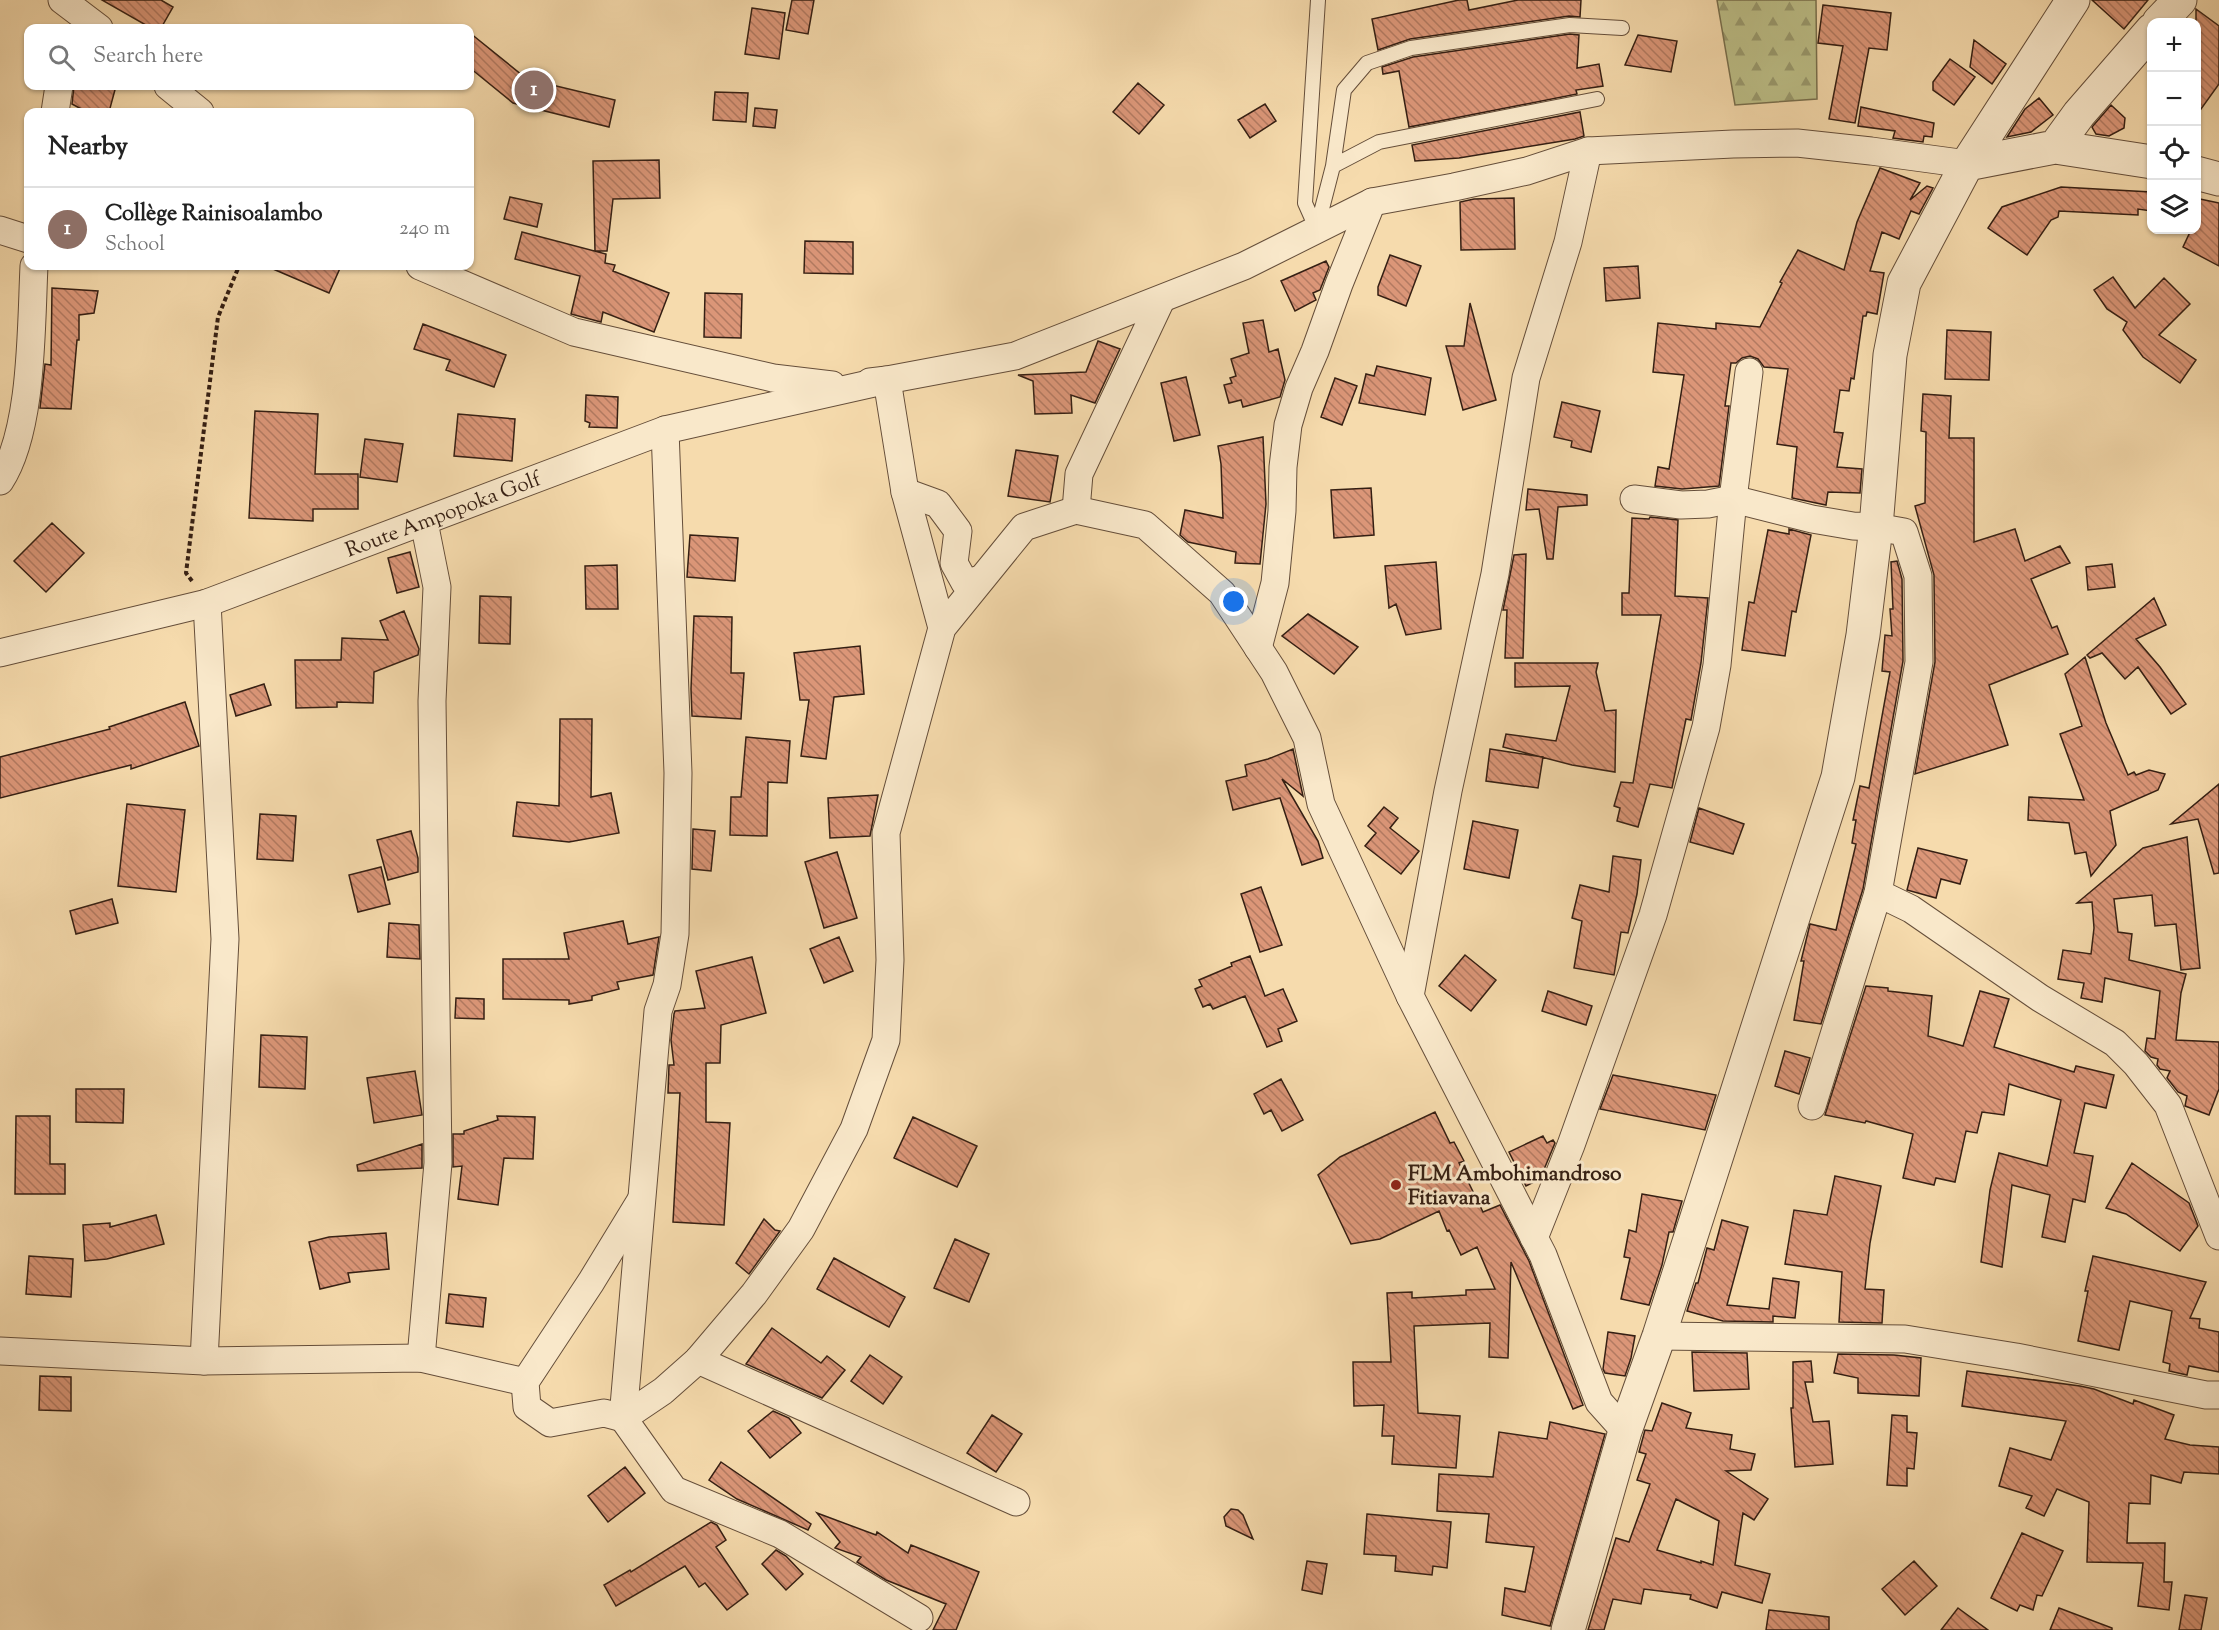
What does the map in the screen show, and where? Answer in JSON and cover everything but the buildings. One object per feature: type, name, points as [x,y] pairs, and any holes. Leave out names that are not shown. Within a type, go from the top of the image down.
[{"type":"street","points":[[1568,1630],[1625,1431],[1659,1336],[1838,777],[1863,635],[1876,527],[1890,355],[1904,283],[1967,165],[2073,0]]},
{"type":"street","points":[[2163,18],[2180,0]]},
{"type":"street","points":[[69,9],[93,24]]},
{"type":"street","points":[[2055,147],[2079,114],[2147,35]]},
{"type":"street","points":[[56,108],[58,90]]},
{"type":"street","points":[[173,90],[195,108]]},
{"type":"street","points":[[429,270],[574,332],[784,380],[826,386],[887,380],[1015,356],[1244,266],[1372,202],[1527,171],[1588,151],[1797,143],[1967,165],[2055,147],[2147,161]]},
{"type":"street","points":[[1410,996],[1448,791],[1495,574],[1526,378],[1568,242],[1588,151]]},
{"type":"street","points":[[2201,174],[2219,179]]},
{"type":"street","points":[[1258,648],[1275,583],[1288,425],[1299,388],[1372,202]]},
{"type":"street","points":[[0,230],[24,238]]},
{"type":"street","points":[[0,482],[6,473],[17,441],[28,384],[34,270]]},
{"type":"street","points":[[1076,510],[1079,474],[1161,300]]},
{"type":"street","points":[[1534,1238],[1571,1145],[1636,966],[1653,915],[1706,727],[1717,665],[1733,499],[1749,372]]},
{"type":"street","points":[[887,380],[905,492],[942,628]]},
{"type":"street","name":"Route Ampopoka Golf","points":[[0,653],[207,603],[665,430],[887,380]]},
{"type":"street","points":[[665,430],[678,772],[675,934],[667,985],[658,1011],[623,1418],[674,1490],[780,1534],[919,1618]]},
{"type":"street","points":[[905,492],[938,504],[958,531],[954,563],[965,583],[981,579]]},
{"type":"street","points":[[1634,499],[1681,505],[1708,504],[1733,499],[1812,519],[1904,532],[1918,576],[1919,662],[1878,893],[1812,1106]]},
{"type":"street","points":[[640,1200],[591,1282],[525,1382],[527,1407],[550,1423],[604,1413],[623,1418],[663,1391],[698,1360],[754,1294],[801,1229],[854,1129],[886,1040],[890,960],[886,833],[942,628],[1024,527],[1076,510],[1145,525],[1222,593],[1274,672],[1307,738],[1321,804],[1410,996],[1543,1255],[1599,1402],[1625,1431]]},
{"type":"street","points":[[421,1358],[438,1163],[432,701],[437,587],[424,522]]},
{"type":"street","points":[[204,1361],[225,939],[207,603]]},
{"type":"street","points":[[1878,893],[1911,909],[2040,998],[2115,1043],[2136,1064],[2168,1105],[2219,1236]]},
{"type":"street","points":[[1659,1336],[1905,1339],[2206,1395],[2219,1395]]},
{"type":"street","points":[[0,1351],[204,1361],[421,1358],[525,1382]]},
{"type":"street","points":[[698,1360],[1016,1502]]},
{"type":"lane","points":[[1317,230],[1305,203],[1318,0]]},
{"type":"lane","points":[[1317,230],[1333,166],[1344,90],[1367,63],[1411,48],[1570,25],[1622,28]]},
{"type":"lane","points":[[1333,166],[1379,142],[1598,99]]},
{"type":"path","points":[[207,603],[186,573],[218,317],[237,270]]},
{"type":"green space","points":[[1717,0],[1816,0],[1817,99],[1735,105]]},
{"type":"place","name":"Collège Rainisoalambo","points":[[534,90]]},
{"type":"place","name":"FLM Ambohimandroso Fitiavana","points":[[1396,1185]]}]
